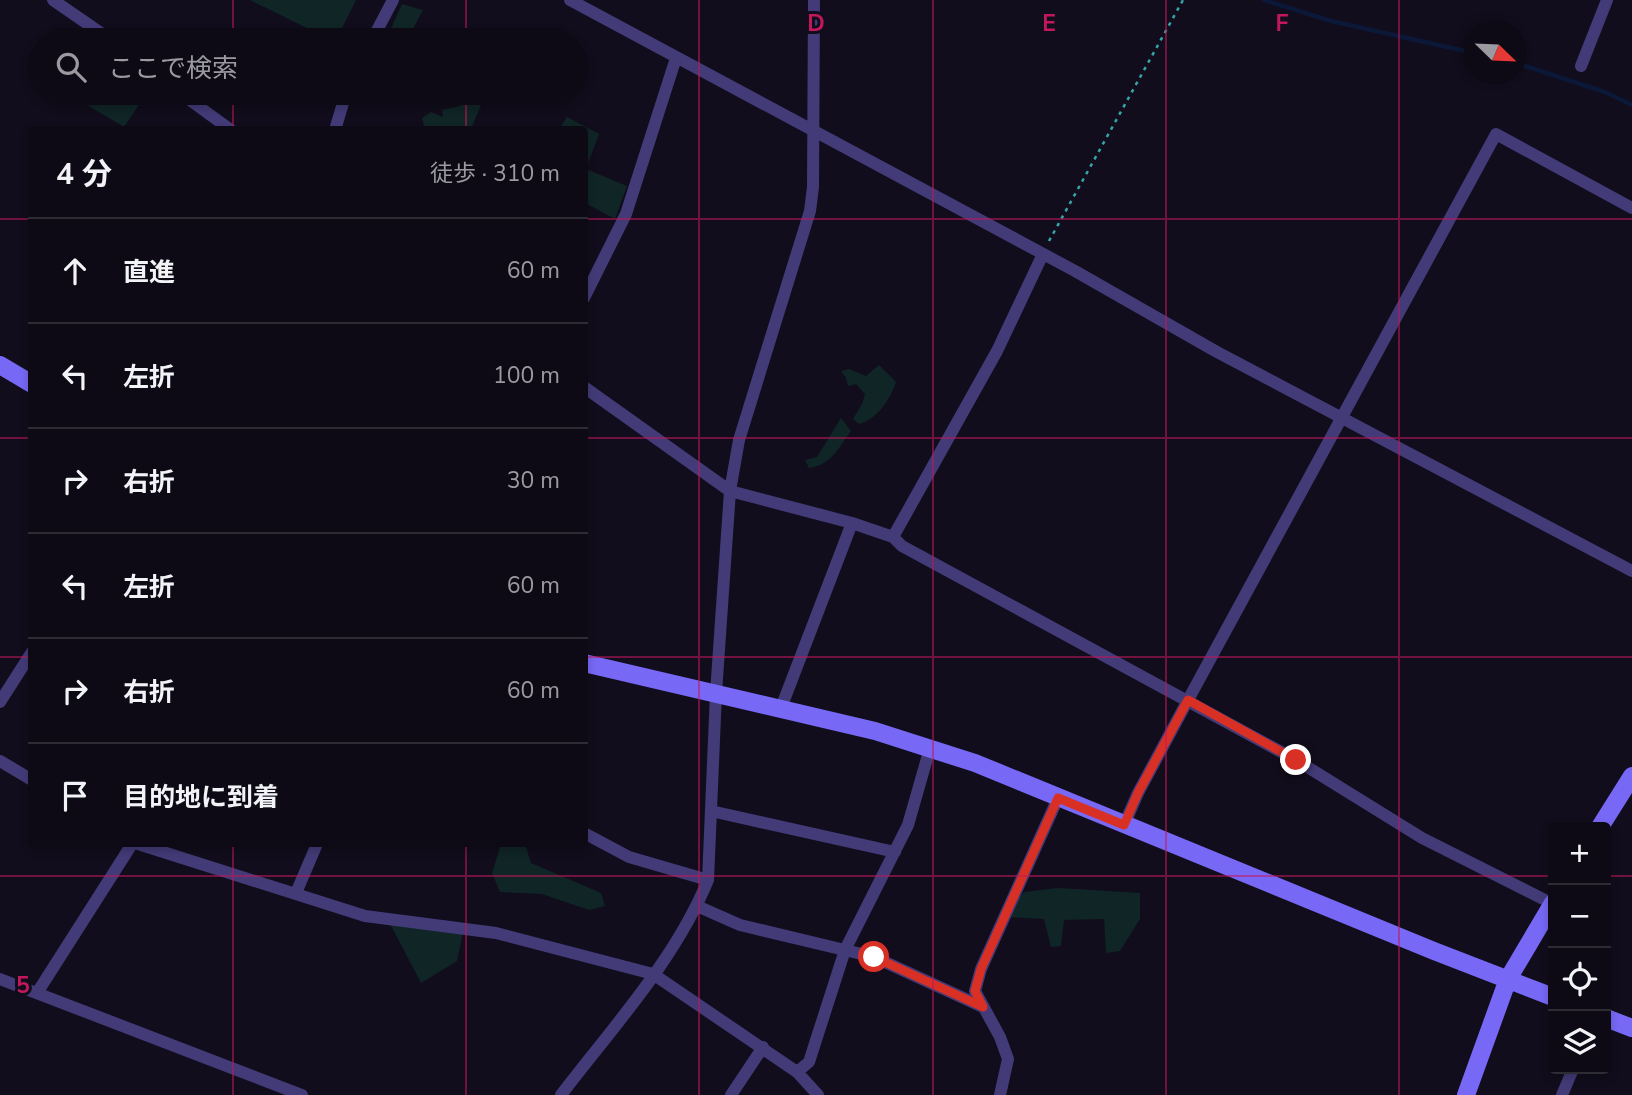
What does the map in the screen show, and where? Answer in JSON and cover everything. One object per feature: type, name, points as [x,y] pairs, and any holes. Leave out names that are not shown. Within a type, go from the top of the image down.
[{"type":"street","points":[[53,0],[94,28]]},
{"type":"street","points":[[378,28],[393,0]]},
{"type":"street","points":[[570,0],[1043,254],[1217,352],[1632,571]]},
{"type":"street","points":[[561,1095],[653,974],[697,906],[708,880],[716,693],[730,492],[739,440],[808,221],[813,187],[814,0]]},
{"type":"street","points":[[1581,66],[1607,0]]},
{"type":"street","points":[[588,290],[626,214],[676,58]]},
{"type":"street","points":[[197,105],[225,126]]},
{"type":"street","points":[[336,126],[342,105]]},
{"type":"street","points":[[1124,825],[1138,793],[1188,700],[1496,134],[1632,208]]},
{"type":"street","points":[[893,537],[984,376],[1043,254]]},
{"type":"street","points":[[0,365],[28,382]]},
{"type":"street","points":[[588,390],[730,492],[852,523],[893,537],[902,546],[1307,766],[1422,838],[1548,901]]},
{"type":"street","points":[[781,708],[852,523]]},
{"type":"street","points":[[0,702],[28,658]]},
{"type":"street","points":[[588,664],[875,731],[975,763],[1548,995]]},
{"type":"street","points":[[797,1072],[810,1062],[845,950],[908,825],[930,748]]},
{"type":"street","points":[[0,761],[28,778]]},
{"type":"street","points":[[1604,822],[1630,785]]},
{"type":"street","points":[[1000,1095],[1008,1059],[1000,1037],[975,991],[981,969],[1058,798]]},
{"type":"street","points":[[711,811],[895,852]]},
{"type":"street","points":[[588,835],[629,857],[708,880]]},
{"type":"street","points":[[37,993],[130,847]]},
{"type":"street","points":[[148,847],[365,916],[496,933],[653,974],[763,1047],[797,1072],[818,1095]]},
{"type":"street","points":[[296,893],[316,847]]},
{"type":"street","points":[[697,906],[740,925],[874,957],[983,1007]]},
{"type":"street","points":[[1466,1095],[1508,979],[1548,911]]},
{"type":"street","points":[[0,979],[302,1095]]},
{"type":"street","points":[[1611,1020],[1632,1028]]},
{"type":"street","points":[[731,1095],[763,1047]]},
{"type":"street","points":[[1562,1095],[1571,1074]]},
{"type":"path","points":[[1043,254],[1183,0]]},
{"type":"green space","points":[[250,0],[356,0],[342,28],[307,28]]},
{"type":"green space","points":[[402,4],[423,10],[414,28],[391,28]]},
{"type":"green space","points":[[87,105],[139,105],[122,126]]},
{"type":"green space","points":[[481,105],[472,126],[424,126],[422,118],[431,112],[443,117],[442,110]]},
{"type":"green space","points":[[567,117],[584,126],[561,126]]},
{"type":"green space","points":[[588,128],[599,134],[588,164]]},
{"type":"green space","points":[[588,170],[627,186],[615,219],[588,205]]},
{"type":"green space","points":[[879,365],[896,382],[882,407],[872,418],[859,424],[853,419],[865,394],[856,384],[848,386],[841,371],[849,369],[866,376]]},
{"type":"green space","points":[[841,418],[851,431],[829,459],[809,468],[805,460],[817,457]]},
{"type":"green space","points":[[500,847],[526,847],[531,863],[601,893],[605,906],[589,910],[542,894],[500,892],[492,873]]},
{"type":"green space","points":[[1058,888],[1140,893],[1140,919],[1120,951],[1106,953],[1104,919],[1064,920],[1061,946],[1051,947],[1044,919],[1004,917],[1024,892]]},
{"type":"green space","points":[[387,918],[464,928],[457,961],[421,983]]},
{"type":"waterway","points":[[1264,0],[1331,21],[1464,51]]},
{"type":"waterway","points":[[1527,67],[1605,92],[1632,105]]},
{"type":"route","points":[[874,957],[983,1007],[975,991],[981,969],[1058,798],[1124,825],[1138,793],[1188,700],[1296,760]]}]
